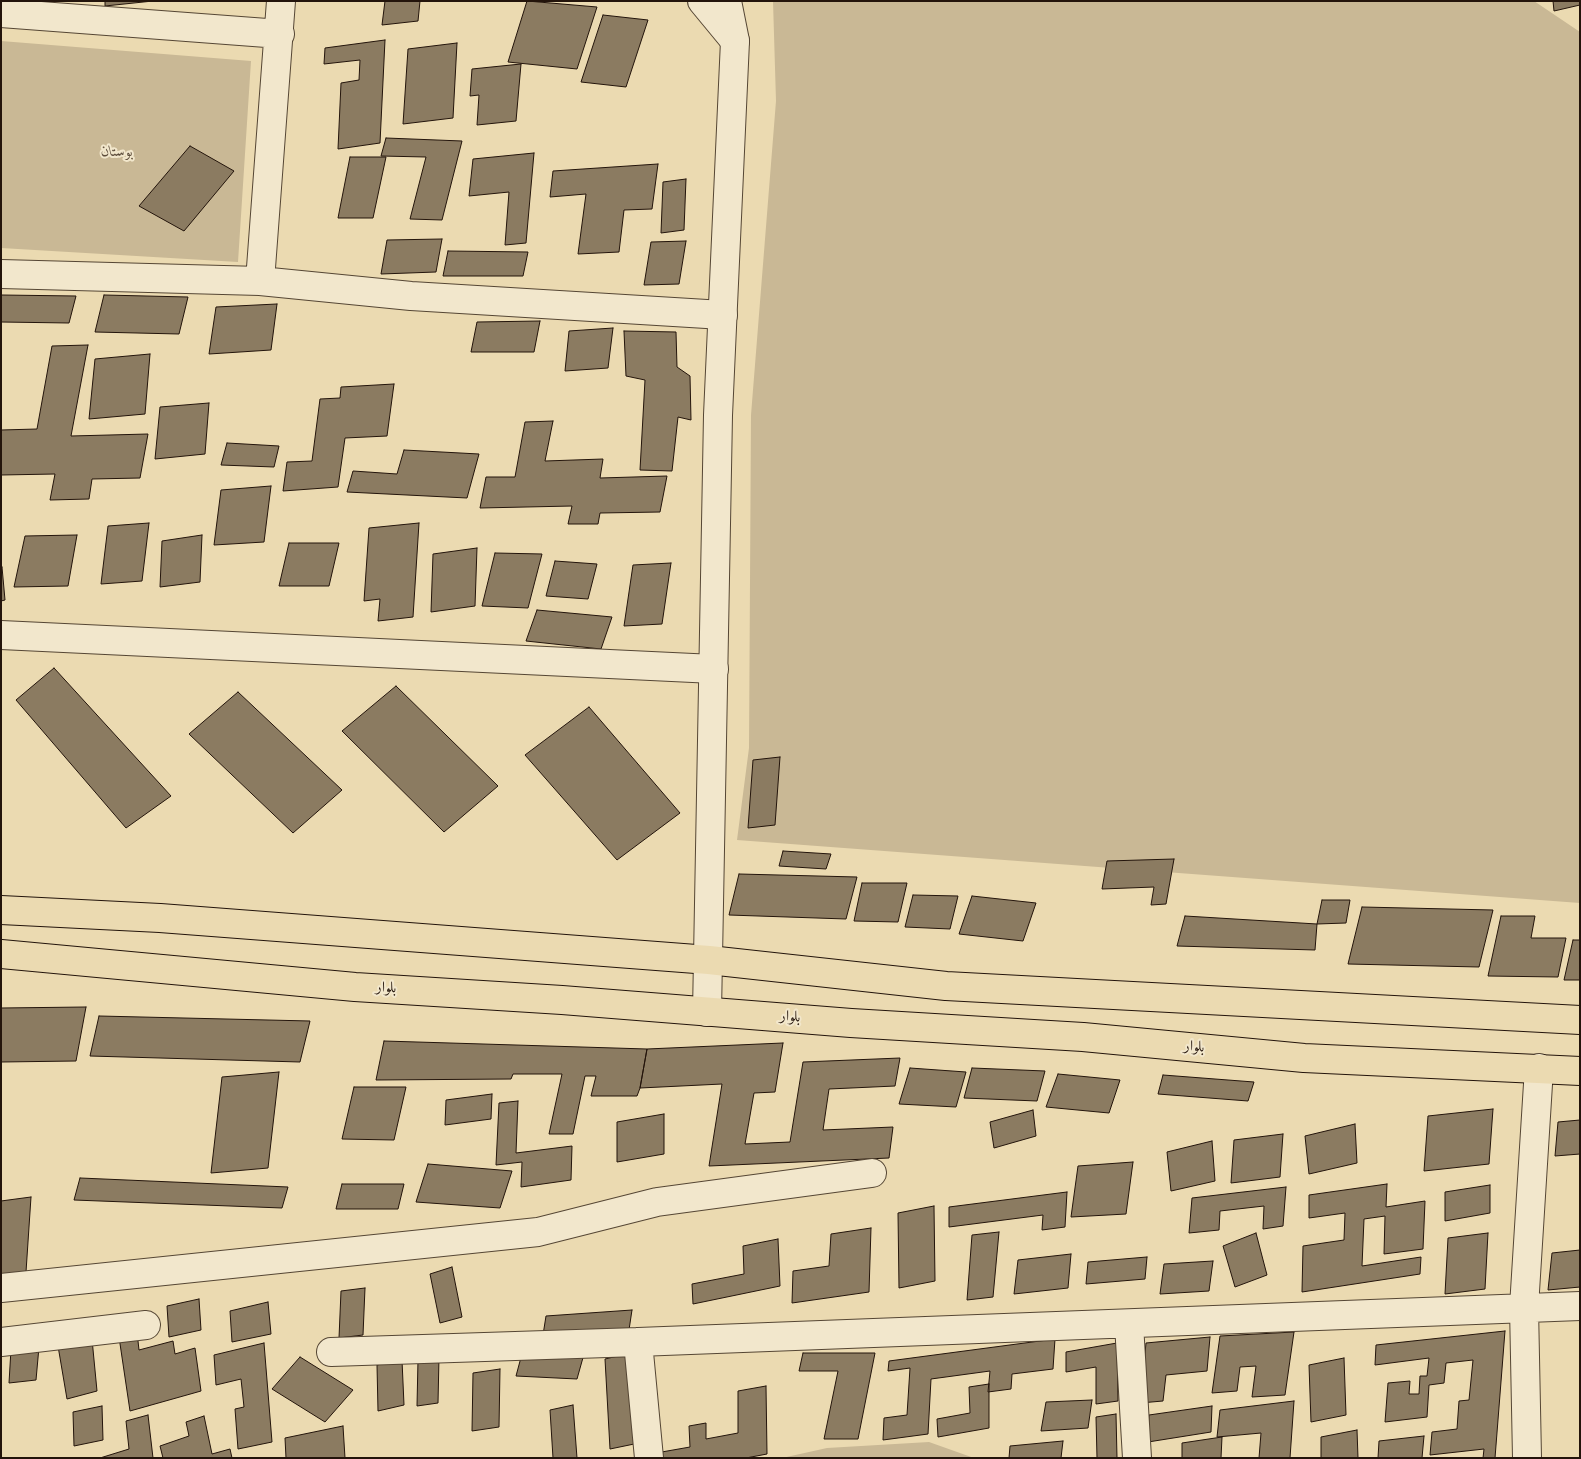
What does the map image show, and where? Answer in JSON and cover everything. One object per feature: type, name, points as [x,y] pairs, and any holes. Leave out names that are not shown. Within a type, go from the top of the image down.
[{"type":"main road","points":[[1,910],[160,918],[709,960],[946,986],[1580,1020]]},
{"type":"main road","name":"بلوار","points":[[1,954],[355,987],[562,1000],[851,1023],[1083,1037],[1304,1058],[1580,1071]]},
{"type":"street","points":[[260,282],[282,1]]},
{"type":"street","points":[[702,1],[735,41]]},
{"type":"street","points":[[707,1012],[718,416],[735,41],[727,1]]},
{"type":"street","points":[[1,13],[280,34]]},
{"type":"street","points":[[1,274],[260,282],[411,296],[723,315]]},
{"type":"street","points":[[1,635],[714,669]]},
{"type":"street","points":[[1527,1458],[1524,1307],[1539,1068]]},
{"type":"street","points":[[1,1288],[538,1232],[657,1202],[872,1173]]},
{"type":"street","points":[[331,1352],[1580,1306]]},
{"type":"street","points":[[1129,1324],[1137,1458]]},
{"type":"street","points":[[1,1342],[146,1325]]},
{"type":"street","points":[[638,1342],[649,1458]]},
{"type":"green space","points":[[773,1],[1534,1],[1580,32],[1580,903],[737,840],[749,748],[751,415],[776,101]]},
{"type":"green space","name":"بوستان","points":[[1,41],[251,61],[238,262],[1,248]]},
{"type":"green space","points":[[929,1442],[974,1458],[782,1458],[827,1448]]},
{"type":"building","points":[[105,1],[153,1],[105,6]]},
{"type":"building","points":[[385,1],[420,1],[418,21],[382,25]]},
{"type":"building","points":[[527,1],[597,7],[577,69],[508,62]]},
{"type":"building","points":[[1553,1],[1580,1],[1580,5],[1554,11]]},
{"type":"building","points":[[603,15],[648,20],[626,87],[581,82]]},
{"type":"building","points":[[385,40],[380,143],[338,149],[341,83],[359,80],[360,60],[324,64],[325,48]]},
{"type":"building","points":[[457,43],[453,118],[403,124],[408,49]]},
{"type":"building","points":[[521,64],[516,121],[477,125],[479,95],[470,96],[472,69]]},
{"type":"building","points":[[386,138],[462,141],[442,220],[410,219],[426,157],[381,156]]},
{"type":"building","points":[[190,146],[234,171],[184,231],[139,206]]},
{"type":"building","points":[[534,153],[526,243],[505,245],[509,192],[469,196],[473,159]]},
{"type":"building","points":[[350,157],[386,157],[373,218],[338,218]]},
{"type":"building","points":[[658,164],[652,209],[624,210],[619,252],[578,254],[586,194],[550,197],[553,171]]},
{"type":"building","points":[[686,179],[684,230],[661,233],[663,182]]},
{"type":"building","points":[[442,239],[436,272],[381,274],[387,240]]},
{"type":"building","points":[[686,241],[679,284],[644,285],[651,242]]},
{"type":"building","points":[[448,251],[528,252],[523,276],[443,276]]},
{"type":"building","points":[[1,295],[76,296],[69,323],[1,322]]},
{"type":"building","points":[[104,295],[188,297],[179,334],[95,332]]},
{"type":"building","points":[[277,304],[271,350],[209,354],[216,307]]},
{"type":"building","points":[[540,321],[534,352],[471,352],[477,322]]},
{"type":"building","points":[[613,328],[608,368],[565,371],[569,331]]},
{"type":"building","points":[[624,331],[676,332],[677,367],[690,376],[691,420],[678,417],[672,471],[640,470],[645,380],[626,376]]},
{"type":"building","points":[[88,345],[71,436],[148,434],[140,478],[92,479],[89,499],[50,500],[55,474],[1,475],[1,430],[37,429],[52,346]]},
{"type":"building","points":[[150,354],[145,414],[89,419],[95,359]]},
{"type":"building","points":[[394,384],[387,436],[345,438],[338,487],[283,491],[287,462],[312,461],[320,399],[340,398],[341,387]]},
{"type":"building","points":[[209,403],[205,454],[155,459],[160,407]]},
{"type":"building","points":[[553,421],[545,461],[603,459],[600,478],[667,476],[660,512],[600,513],[598,524],[568,524],[572,506],[480,508],[486,477],[515,477],[525,422]]},
{"type":"building","points":[[227,443],[279,446],[274,467],[221,465]]},
{"type":"building","points":[[404,450],[479,454],[467,498],[347,492],[353,471],[397,474]]},
{"type":"building","points":[[271,486],[264,542],[214,545],[221,490]]},
{"type":"building","points":[[149,523],[142,581],[101,584],[108,526]]},
{"type":"building","points":[[419,523],[413,617],[378,621],[380,599],[364,601],[369,528]]},
{"type":"building","points":[[77,535],[68,586],[14,587],[25,536]]},
{"type":"building","points":[[202,535],[200,582],[160,587],[162,541]]},
{"type":"building","points":[[289,543],[339,543],[329,586],[279,586]]},
{"type":"building","points":[[477,548],[475,606],[431,612],[433,554]]},
{"type":"building","points":[[495,553],[542,554],[528,608],[482,606]]},
{"type":"building","points":[[555,561],[597,564],[588,599],[546,596]]},
{"type":"building","points":[[671,563],[662,624],[624,626],[633,565]]},
{"type":"building","points":[[1,567],[5,600],[1,601]]},
{"type":"building","points":[[537,610],[612,617],[601,649],[526,641]]},
{"type":"building","points":[[54,668],[171,796],[126,828],[16,700]]},
{"type":"building","points":[[396,686],[498,786],[444,832],[342,731]]},
{"type":"building","points":[[238,692],[342,790],[293,833],[189,734]]},
{"type":"building","points":[[589,707],[680,813],[617,860],[525,755]]},
{"type":"building","points":[[780,757],[775,825],[748,828],[753,760]]},
{"type":"building","points":[[783,851],[831,854],[826,869],[779,866]]},
{"type":"building","points":[[1174,859],[1166,904],[1151,905],[1154,887],[1102,889],[1107,861]]},
{"type":"building","points":[[739,874],[857,877],[846,919],[729,915]]},
{"type":"building","points":[[862,883],[907,883],[898,922],[854,921]]},
{"type":"building","points":[[913,895],[958,896],[950,929],[905,927]]},
{"type":"building","points":[[972,896],[1036,903],[1023,941],[959,934]]},
{"type":"building","points":[[1322,900],[1350,900],[1346,923],[1317,924]]},
{"type":"building","points":[[1362,907],[1493,910],[1479,967],[1348,964]]},
{"type":"building","points":[[1185,916],[1317,924],[1315,950],[1177,946]]},
{"type":"building","points":[[1501,916],[1535,916],[1531,938],[1566,938],[1558,977],[1488,976]]},
{"type":"building","points":[[1573,940],[1580,940],[1580,980],[1564,980]]},
{"type":"building","points":[[86,1007],[76,1061],[1,1062],[1,1008]]},
{"type":"building","points":[[99,1016],[310,1021],[300,1062],[90,1056]]},
{"type":"building","points":[[384,1041],[647,1049],[637,1096],[591,1096],[596,1076],[585,1076],[573,1134],[549,1134],[562,1074],[513,1074],[511,1079],[376,1080]]},
{"type":"building","points":[[783,1043],[775,1092],[754,1093],[745,1144],[790,1142],[803,1062],[900,1058],[895,1086],[829,1089],[823,1130],[893,1127],[889,1158],[709,1166],[722,1084],[640,1088],[647,1049]]},
{"type":"building","points":[[910,1068],[966,1072],[956,1107],[899,1104]]},
{"type":"building","points":[[972,1068],[1045,1071],[1037,1101],[964,1098]]},
{"type":"building","points":[[279,1072],[268,1168],[211,1173],[222,1077]]},
{"type":"building","points":[[1058,1074],[1120,1080],[1109,1113],[1046,1107]]},
{"type":"building","points":[[1163,1075],[1254,1082],[1248,1101],[1158,1094]]},
{"type":"building","points":[[354,1087],[406,1087],[394,1140],[342,1139]]},
{"type":"building","points":[[492,1094],[491,1119],[445,1125],[446,1100]]},
{"type":"building","points":[[518,1101],[516,1153],[572,1146],[571,1180],[521,1187],[522,1162],[496,1165],[499,1103]]},
{"type":"building","points":[[1493,1109],[1489,1164],[1424,1171],[1428,1116]]},
{"type":"building","points":[[1033,1110],[1036,1136],[994,1148],[990,1122]]},
{"type":"building","points":[[664,1114],[664,1154],[617,1162],[617,1122]]},
{"type":"building","points":[[1580,1120],[1580,1154],[1555,1156],[1558,1122]]},
{"type":"building","points":[[1355,1124],[1357,1163],[1309,1174],[1305,1136]]},
{"type":"building","points":[[1283,1134],[1280,1177],[1231,1183],[1234,1140]]},
{"type":"building","points":[[1212,1141],[1215,1181],[1171,1191],[1167,1152]]},
{"type":"building","points":[[1133,1162],[1126,1214],[1071,1217],[1078,1166]]},
{"type":"building","points":[[428,1164],[512,1171],[500,1208],[416,1202]]},
{"type":"building","points":[[80,1178],[288,1187],[282,1208],[74,1200]]},
{"type":"building","points":[[342,1184],[404,1184],[398,1209],[336,1209]]},
{"type":"building","points":[[1387,1184],[1386,1207],[1425,1201],[1423,1249],[1384,1254],[1385,1216],[1364,1219],[1362,1266],[1421,1257],[1420,1274],[1302,1292],[1303,1246],[1344,1240],[1345,1213],[1309,1218],[1309,1195]]},
{"type":"building","points":[[1490,1185],[1490,1213],[1445,1221],[1445,1192]]},
{"type":"building","points":[[1286,1187],[1283,1226],[1263,1229],[1264,1206],[1220,1211],[1219,1230],[1189,1233],[1192,1198]]},
{"type":"building","points":[[1067,1192],[1065,1227],[1042,1230],[1043,1215],[949,1227],[949,1207]]},
{"type":"building","points":[[31,1197],[26,1272],[1,1275],[1,1201]]},
{"type":"building","points":[[934,1206],[935,1281],[899,1288],[898,1213]]},
{"type":"building","points":[[871,1228],[869,1292],[792,1303],[793,1271],[829,1266],[831,1234]]},
{"type":"building","points":[[999,1232],[993,1297],[967,1300],[972,1235]]},
{"type":"building","points":[[1256,1233],[1267,1275],[1235,1287],[1223,1246]]},
{"type":"building","points":[[1488,1233],[1485,1289],[1445,1294],[1448,1238]]},
{"type":"building","points":[[778,1239],[780,1286],[693,1304],[692,1284],[744,1274],[743,1246]]},
{"type":"building","points":[[1580,1250],[1580,1287],[1548,1290],[1552,1253]]},
{"type":"building","points":[[1071,1254],[1068,1288],[1014,1294],[1018,1260]]},
{"type":"building","points":[[1147,1257],[1145,1279],[1086,1284],[1088,1262]]},
{"type":"building","points":[[1213,1261],[1209,1291],[1160,1294],[1164,1264]]},
{"type":"building","points":[[452,1267],[462,1317],[440,1323],[430,1274]]},
{"type":"building","points":[[365,1288],[363,1335],[339,1338],[341,1291]]},
{"type":"building","points":[[199,1299],[201,1330],[169,1337],[167,1306]]},
{"type":"building","points":[[268,1302],[271,1334],[232,1342],[230,1311]]},
{"type":"building","points":[[632,1310],[629,1330],[543,1335],[546,1316]]},
{"type":"building","points":[[1505,1331],[1495,1458],[1483,1458],[1484,1449],[1430,1455],[1432,1432],[1457,1429],[1459,1401],[1469,1400],[1473,1360],[1446,1363],[1444,1383],[1429,1385],[1427,1417],[1385,1422],[1388,1383],[1410,1381],[1409,1394],[1419,1394],[1420,1376],[1427,1376],[1429,1358],[1375,1365],[1376,1345]]},
{"type":"building","points":[[137,1332],[139,1350],[173,1341],[175,1354],[195,1348],[201,1391],[130,1411],[119,1337]]},
{"type":"building","points":[[1294,1332],[1285,1395],[1252,1397],[1256,1366],[1240,1367],[1237,1391],[1212,1393],[1220,1336]]},
{"type":"building","points":[[1210,1337],[1207,1371],[1166,1375],[1163,1401],[1140,1403],[1146,1343]]},
{"type":"building","points":[[92,1339],[97,1391],[67,1399],[58,1346]]},
{"type":"building","points":[[1055,1339],[1053,1369],[1012,1374],[1011,1389],[988,1392],[990,1371],[931,1379],[928,1434],[883,1440],[884,1418],[907,1415],[910,1368],[888,1371],[889,1361]]},
{"type":"building","points":[[264,1343],[272,1442],[238,1449],[235,1409],[244,1407],[241,1379],[216,1385],[214,1355]]},
{"type":"building","points":[[1117,1343],[1118,1401],[1096,1404],[1096,1367],[1066,1372],[1066,1352]]},
{"type":"building","points":[[39,1347],[36,1380],[9,1383],[11,1349]]},
{"type":"building","points":[[523,1350],[584,1354],[577,1379],[516,1376]]},
{"type":"building","points":[[635,1352],[639,1443],[610,1449],[605,1359]]},
{"type":"building","points":[[803,1353],[875,1353],[858,1439],[824,1439],[838,1371],[799,1371]]},
{"type":"building","points":[[300,1357],[353,1390],[325,1422],[272,1389]]},
{"type":"building","points":[[439,1357],[438,1403],[417,1406],[418,1360]]},
{"type":"building","points":[[1344,1358],[1346,1415],[1311,1422],[1309,1365]]},
{"type":"building","points":[[402,1360],[404,1405],[378,1411],[377,1365]]},
{"type":"building","points":[[500,1369],[499,1427],[472,1431],[473,1373]]},
{"type":"building","points":[[989,1384],[989,1428],[938,1437],[937,1419],[970,1413],[969,1387]]},
{"type":"building","points":[[766,1386],[767,1454],[746,1458],[656,1458],[656,1453],[690,1447],[689,1426],[706,1423],[706,1439],[738,1433],[738,1391]]},
{"type":"building","points":[[1092,1400],[1088,1428],[1041,1431],[1046,1402]]},
{"type":"building","points":[[1294,1401],[1290,1458],[1259,1458],[1261,1433],[1217,1437],[1220,1410]]},
{"type":"building","points":[[573,1405],[577,1458],[553,1458],[550,1410]]},
{"type":"building","points":[[102,1406],[103,1440],[74,1446],[73,1412]]},
{"type":"building","points":[[1212,1406],[1211,1432],[1148,1442],[1149,1415]]},
{"type":"building","points":[[1116,1414],[1117,1458],[1097,1458],[1096,1417]]},
{"type":"building","points":[[148,1415],[153,1458],[100,1458],[129,1449],[126,1421]]},
{"type":"building","points":[[204,1416],[212,1454],[230,1449],[232,1458],[163,1458],[160,1446],[189,1436],[186,1422]]},
{"type":"building","points":[[343,1426],[345,1458],[286,1458],[285,1438]]},
{"type":"building","points":[[1357,1430],[1358,1458],[1321,1458],[1321,1437]]},
{"type":"building","points":[[1424,1436],[1422,1458],[1378,1458],[1379,1441]]},
{"type":"building","points":[[1222,1437],[1221,1458],[1182,1458],[1182,1443]]},
{"type":"building","points":[[1063,1441],[1061,1458],[1009,1458],[1010,1446]]}]
